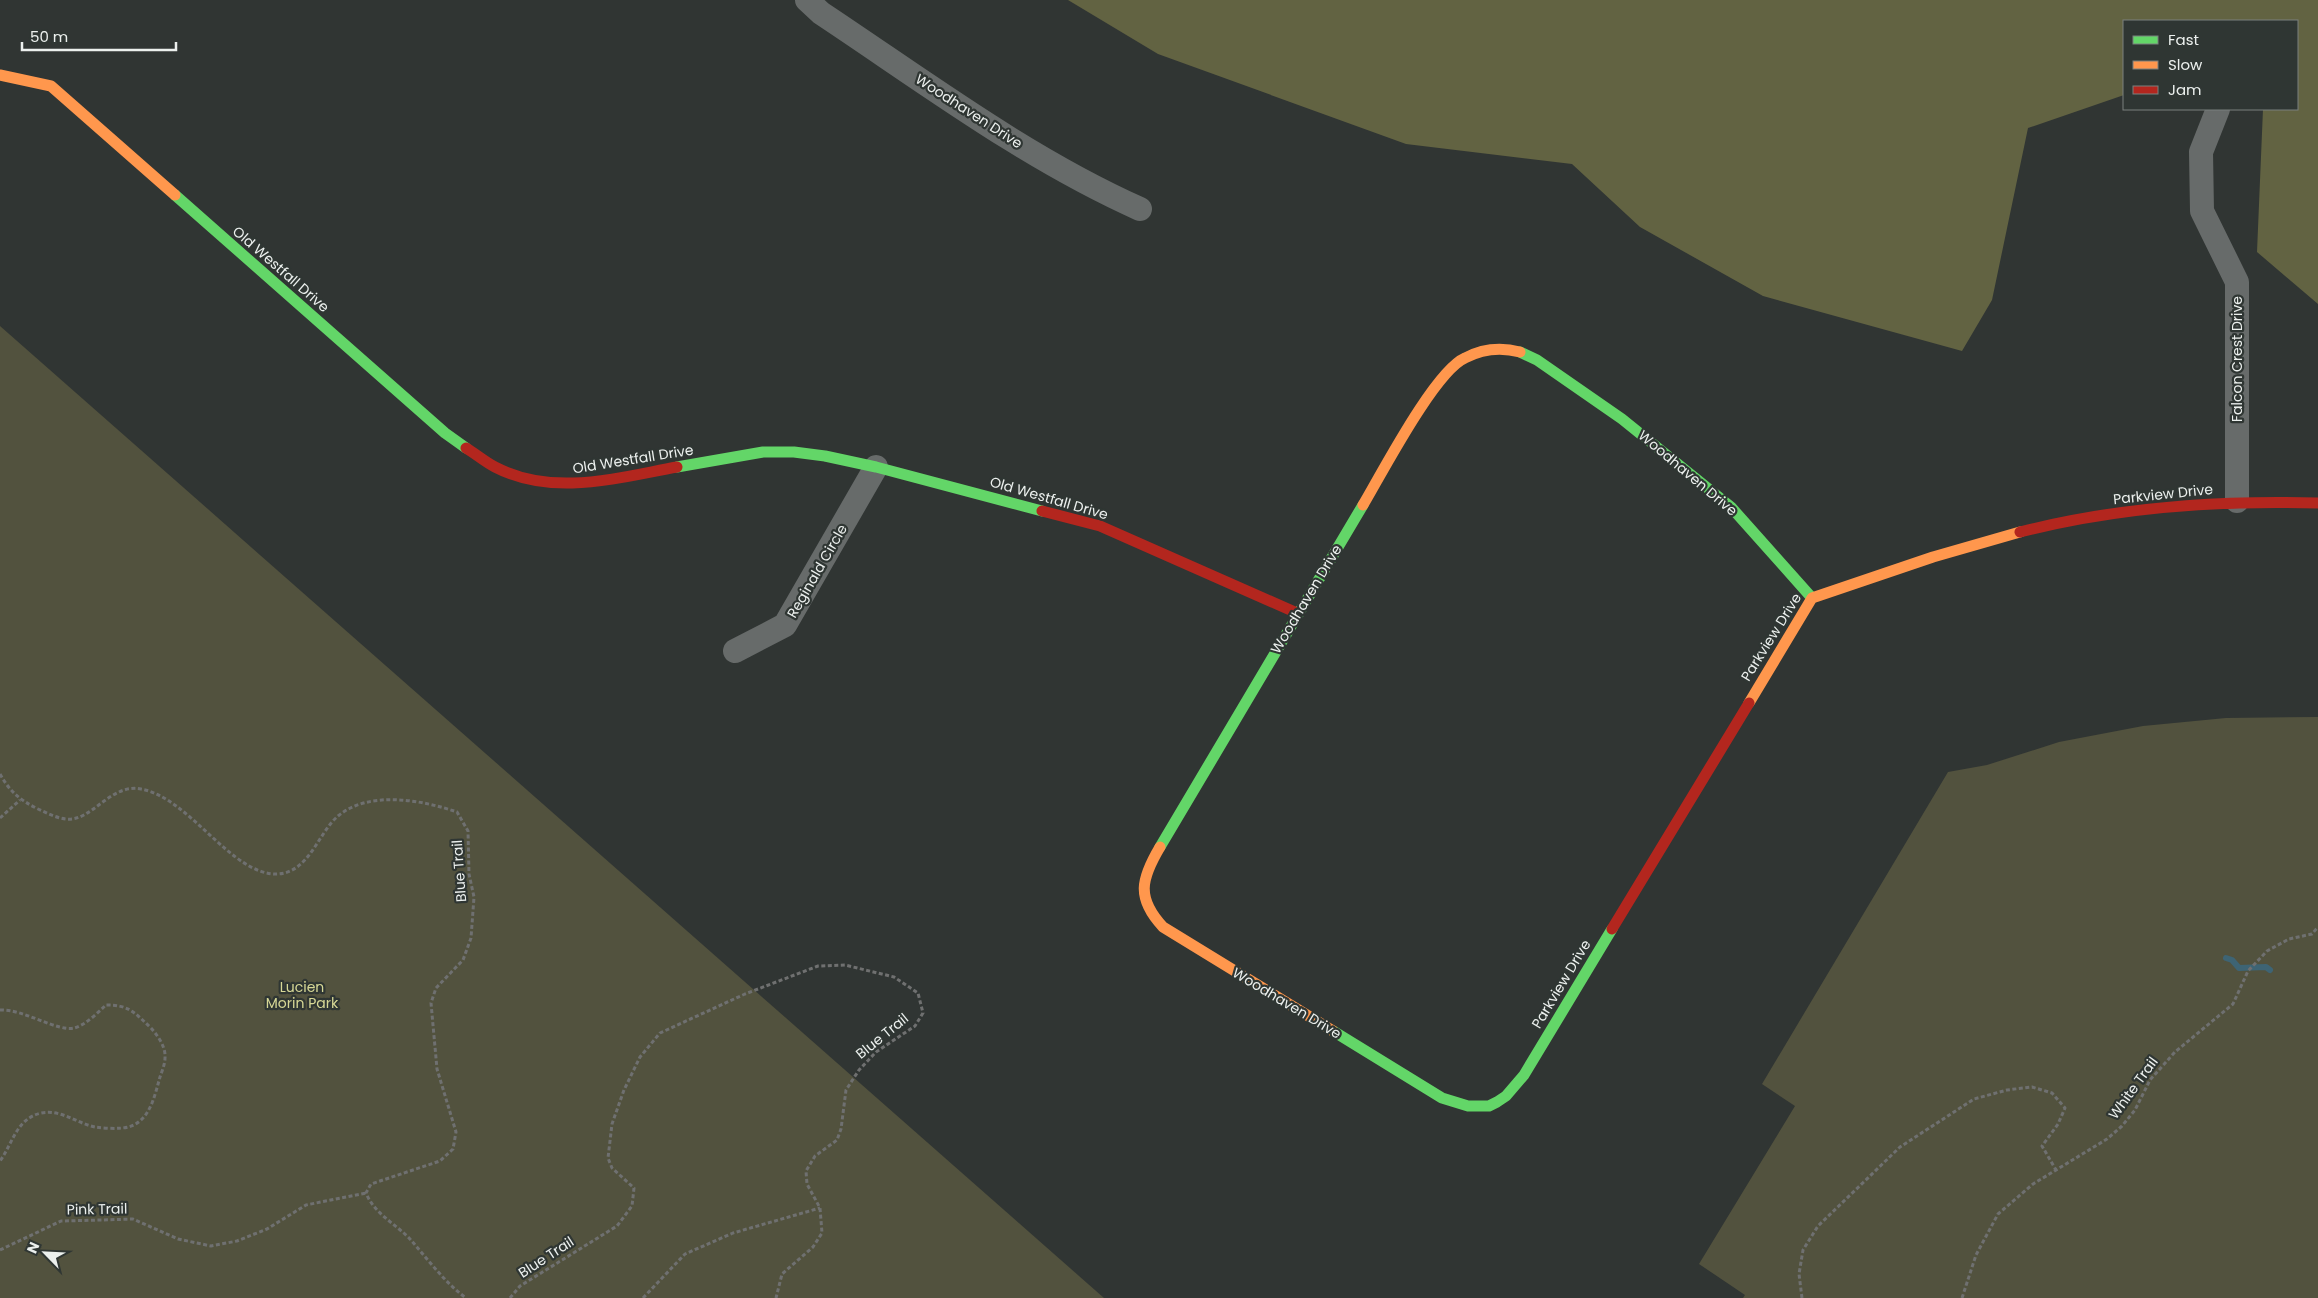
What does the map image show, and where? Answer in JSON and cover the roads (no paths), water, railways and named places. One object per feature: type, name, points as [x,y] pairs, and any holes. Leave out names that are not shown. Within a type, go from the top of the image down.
[{"type":"street","name":"Woodhaven Drive","points":[[807,0],[822,13],[930,87],[1012,140],[1102,192],[1140,208]]},
{"type":"street","name":"Old Westfall Drive","points":[[0,75],[51,86],[445,434],[495,467],[526,479],[556,484],[588,483],[763,452],[794,452],[876,467],[1100,526],[1297,613]]},
{"type":"street","name":"Falcon Crest Drive","points":[[2218,110],[2201,152],[2202,211],[2237,282],[2237,501]]},
{"type":"street","name":"Woodhaven Drive","points":[[1466,1107],[1442,1098],[1163,927],[1150,914],[1142,896],[1143,882],[1149,865],[1297,613],[1425,401],[1442,378],[1463,358],[1502,348],[1519,352],[1537,360],[1622,419],[1731,506],[1812,598]]},
{"type":"street","name":"Reginald Circle","points":[[735,652],[785,626],[876,467]]},
{"type":"street","name":"Parkview Drive","points":[[1466,1107],[1490,1106],[1509,1095],[1524,1075],[1812,598],[1914,563],[2024,530],[2070,520],[2141,509],[2237,501],[2318,503]]},
{"type":"waterway","points":[[2226,958],[2232,960],[2239,968],[2266,967],[2270,970]]},
{"type":"park label","name":"Lucien Morin Park","points":[[302,996]]}]
